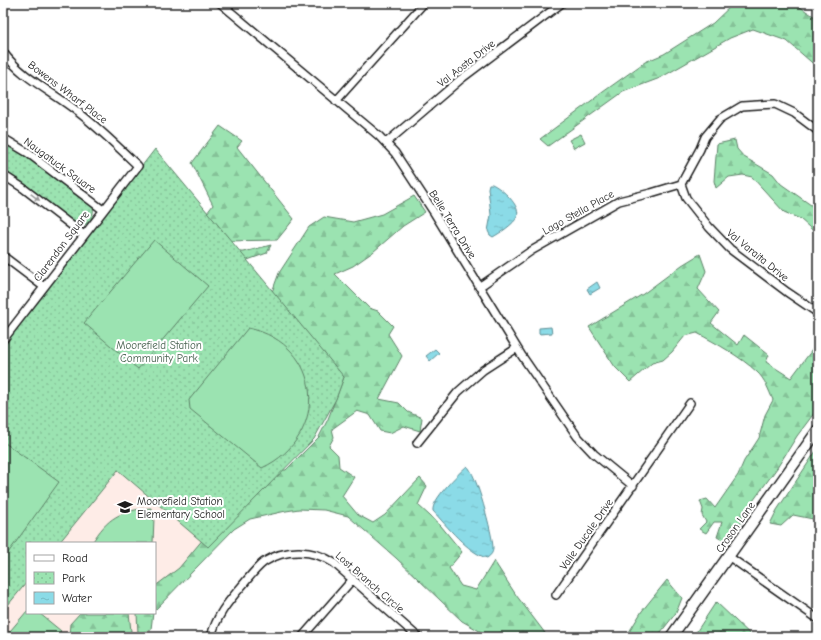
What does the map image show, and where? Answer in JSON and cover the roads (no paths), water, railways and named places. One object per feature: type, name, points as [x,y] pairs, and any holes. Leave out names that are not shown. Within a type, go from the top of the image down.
[{"type":"main road","name":"Croson Lane","points":[[671,637],[818,430]]},
{"type":"street","name":"Belle Terra Drive","points":[[220,3],[336,100],[386,143],[395,153],[518,348],[577,436],[594,454],[633,486]]},
{"type":"street","points":[[336,100],[424,3]]},
{"type":"street","name":"Val Aosta Drive","points":[[386,143],[460,79],[562,3]]},
{"type":"street","name":"Bowens Wharf Place","points":[[3,52],[13,64],[27,76],[60,98],[102,131],[138,166]]},
{"type":"street","points":[[681,184],[705,137],[720,119],[742,106],[775,104],[794,113],[818,131]]},
{"type":"street","name":"Naugatuck Square","points":[[3,138],[38,161],[103,210]]},
{"type":"street","name":"Clarendon Square","points":[[3,340],[138,166]]},
{"type":"street","points":[[3,175],[23,188],[84,235]]},
{"type":"street","name":"Lago Stella Place","points":[[479,287],[531,252],[619,201],[681,184]]},
{"type":"street","name":"Val Varaita Drive","points":[[681,184],[686,198],[709,227],[730,249],[787,292],[818,313]]},
{"type":"street","points":[[3,256],[44,287]]},
{"type":"street","points":[[417,442],[458,392],[483,370],[518,348]]},
{"type":"street","name":"Valle Ducale Drive","points":[[556,595],[690,403]]},
{"type":"street","name":"Lost Branch Circle","points":[[211,637],[214,626],[224,607],[255,571],[264,563],[277,556],[292,552],[313,553],[334,563],[408,634],[418,637]]},
{"type":"street","points":[[728,556],[818,619]]},
{"type":"street","points":[[302,637],[352,579]]},
{"type":"water","points":[[489,184],[496,186],[510,198],[518,213],[513,223],[493,237],[488,231],[491,215],[488,188]]},
{"type":"water","points":[[597,282],[600,288],[590,294],[587,289]]},
{"type":"water","points":[[551,327],[552,333],[539,334],[539,328]]},
{"type":"water","points":[[435,349],[439,353],[430,361],[426,356]]},
{"type":"water","points":[[467,466],[471,471],[479,491],[490,531],[493,550],[492,554],[487,558],[472,551],[465,545],[433,511],[436,500],[452,480]]},
{"type":"place","name":"Moorefield Station Elementary School","points":[[125,507]]},
{"type":"park label","name":"Moorefield Station Community Park","points":[[159,351]]}]
